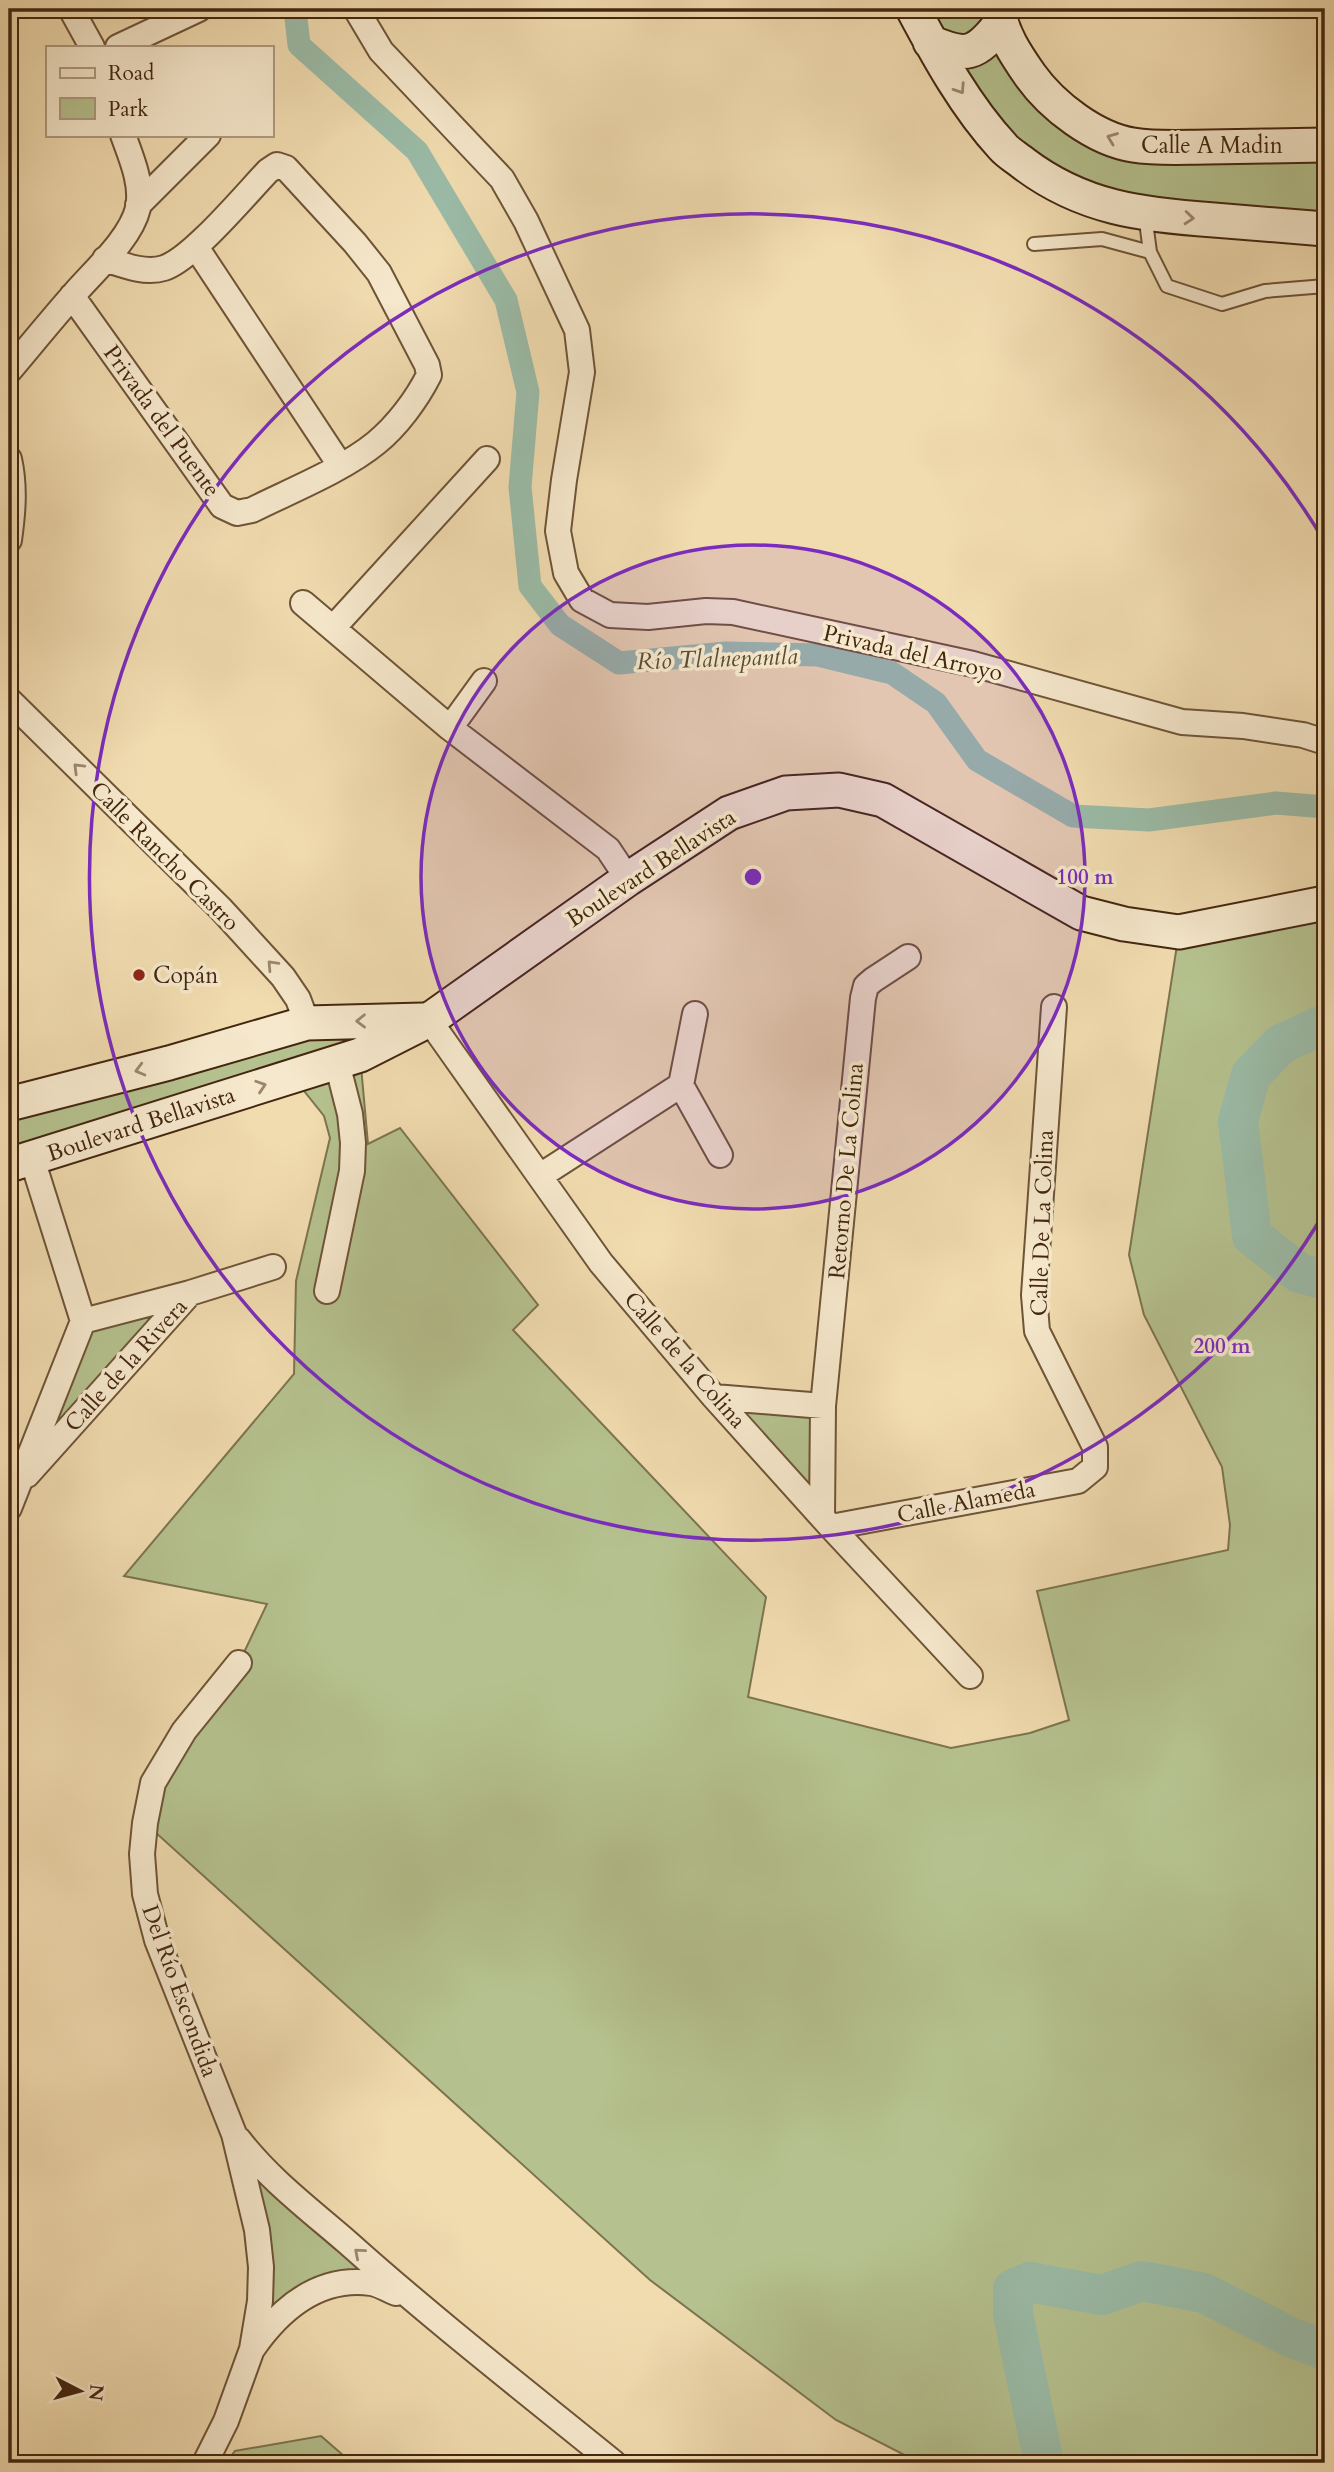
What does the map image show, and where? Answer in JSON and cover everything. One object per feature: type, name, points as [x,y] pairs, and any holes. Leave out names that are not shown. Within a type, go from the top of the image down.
[{"type":"main road","points":[[913,9],[969,103],[1004,148],[1043,178],[1080,197],[1121,210],[1325,229]]},
{"type":"main road","points":[[930,41],[953,52],[971,50],[984,45],[999,16]]},
{"type":"main road","name":"Calle A Madin","points":[[999,16],[1016,55],[1037,85],[1061,110],[1094,131],[1132,145],[1173,148],[1325,145]]},
{"type":"main road","name":"Boulevard Bellavista","points":[[20,1162],[360,1055],[429,1020],[628,879],[729,813],[786,793],[839,790],[883,800],[1081,913],[1124,924],[1179,932],[1325,903]]},
{"type":"main road","name":"Boulevard Bellavista","points":[[9,1104],[169,1063],[307,1023],[429,1020]]},
{"type":"street","points":[[71,9],[91,46]]},
{"type":"street","points":[[120,46],[199,9]]},
{"type":"street","name":"Privada del Arroyo","points":[[356,9],[381,51],[502,179],[526,221],[577,330],[582,372],[558,531],[566,573],[582,600],[610,615],[648,617],[706,611],[733,612],[973,664],[1182,722],[1244,726],[1303,735],[1325,742]]},
{"type":"street","points":[[123,136],[138,182],[138,205]]},
{"type":"street","points":[[9,371],[126,233],[138,205],[207,136]]},
{"type":"street","name":"Privada del Puente","points":[[72,296],[222,506],[237,513],[252,510],[340,465],[376,443],[423,387],[429,375],[427,365],[379,273],[286,168],[277,165],[268,171],[196,247]]},
{"type":"street","points":[[105,259],[133,268],[165,268],[196,247],[340,465]]},
{"type":"street","points":[[9,459],[14,511],[9,540]]},
{"type":"street","points":[[333,628],[487,459]]},
{"type":"street","points":[[303,603],[450,728],[608,849],[628,879]]},
{"type":"street","points":[[450,728],[484,681]]},
{"type":"street","name":"Calle Rancho Castro","points":[[9,700],[221,909],[283,977],[298,999],[307,1023]]},
{"type":"street","name":"Retorno De La Colina","points":[[826,1522],[823,1406],[863,998],[866,986],[908,957]]},
{"type":"street","name":"Calle De La Colina","points":[[1054,1007],[1034,1295],[1037,1331],[1095,1447],[1095,1467]]},
{"type":"street","points":[[695,1014],[681,1085],[720,1155]]},
{"type":"street","name":"Calle de la Colina","points":[[429,1020],[601,1263],[714,1397],[826,1522],[971,1676]]},
{"type":"street","points":[[327,1291],[352,1171],[350,1114],[337,1063]]},
{"type":"street","points":[[540,1177],[681,1085]]},
{"type":"street","points":[[20,1162],[83,1321]]},
{"type":"street","points":[[190,1293],[273,1267]]},
{"type":"street","name":"Calle de la Rivera","points":[[13,1497],[83,1321],[190,1293]]},
{"type":"street","name":"Calle de la Rivera","points":[[13,1497],[190,1293]]},
{"type":"street","points":[[714,1397],[823,1406]]},
{"type":"street","name":"Calle Alameda","points":[[826,1522],[1078,1481],[1095,1467]]},
{"type":"street","name":"Del Río Escondida","points":[[234,2134],[157,1940],[145,1894],[142,1854],[153,1783],[184,1731],[239,1663]]},
{"type":"street","points":[[234,2134],[254,2160],[410,2298],[614,2463]]},
{"type":"street","points":[[205,2463],[226,2421],[252,2349],[260,2301],[261,2267],[257,2230],[234,2134]]},
{"type":"street","points":[[252,2349],[280,2315],[300,2298],[320,2287],[372,2283],[410,2298]]},
{"type":"lane","points":[[1145,214],[1150,252],[1167,286],[1222,304],[1265,291],[1325,286]]},
{"type":"lane","points":[[1034,244],[1102,239],[1150,252]]},
{"type":"green space","points":[[913,9],[998,9],[1094,131],[1325,145],[1325,229],[1043,178]]},
{"type":"green space","points":[[1325,903],[1325,2463],[920,2463],[836,2420],[650,2280],[145,1823],[153,1783],[239,1663],[267,1604],[124,1576],[294,1374],[296,1281],[330,1138],[324,1116],[292,1076],[9,1165],[9,1104],[354,1021],[360,1055],[368,1144],[400,1128],[538,1305],[513,1330],[766,1597],[748,1697],[951,1748],[1030,1733],[1069,1720],[1037,1591],[1228,1550],[1230,1525],[1222,1467],[1144,1315],[1129,1255],[1179,932]]},
{"type":"green space","points":[[190,1293],[16,1487],[83,1321]]},
{"type":"green space","points":[[714,1397],[823,1406],[822,1516]]},
{"type":"green space","points":[[238,2151],[392,2286],[361,2278],[259,2325]]},
{"type":"green space","points":[[321,2436],[352,2463],[226,2463],[235,2451]]},
{"type":"waterway","name":"Río Tlalnepantla","points":[[295,9],[299,45],[417,151],[506,300],[528,392],[520,487],[530,586],[560,625],[619,663],[726,653],[818,655],[892,673],[936,703],[977,760],[1073,816],[1149,820],[1276,803],[1325,807]]},
{"type":"waterway","name":"Río Tlalnepantla","points":[[1325,1024],[1281,1044],[1251,1075],[1238,1121],[1252,1236],[1299,1273],[1325,1280]]},
{"type":"waterway","name":"Río Tlalnepantla","points":[[1044,2463],[1013,2314],[1013,2289],[1029,2282],[1102,2295],[1142,2281],[1204,2293],[1290,2337],[1325,2350]]},
{"type":"place","name":"Copán","points":[[139,975]]}]
